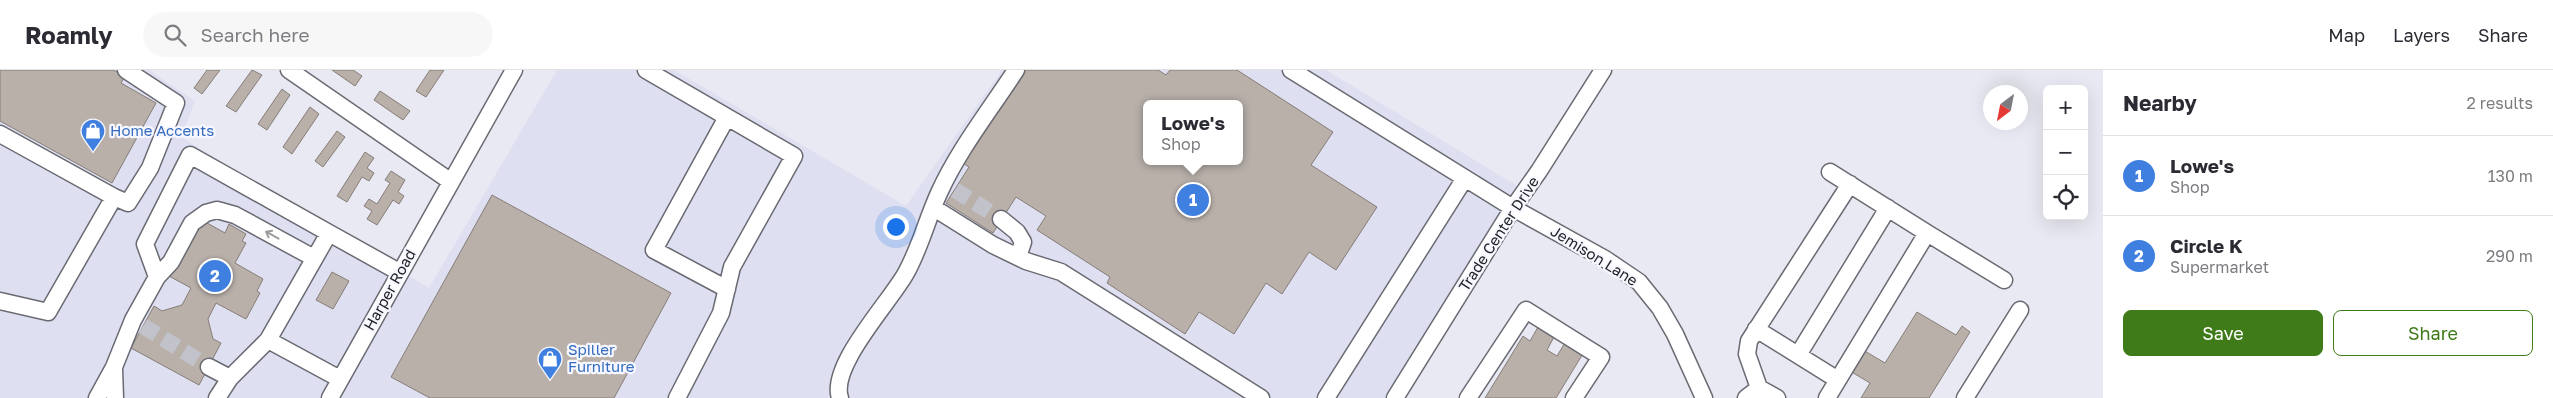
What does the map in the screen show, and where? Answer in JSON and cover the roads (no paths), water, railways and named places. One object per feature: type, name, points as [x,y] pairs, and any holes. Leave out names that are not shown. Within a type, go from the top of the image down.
[{"type":"street","points":[[1,137],[114,197],[128,202],[150,168],[176,103],[126,70]]},
{"type":"street","points":[[289,70],[450,181]]},
{"type":"street","points":[[646,70],[794,156],[732,267],[721,313],[677,398]]},
{"type":"street","points":[[840,398],[838,391],[840,376],[848,360],[906,274],[934,208],[950,187],[1016,70]]},
{"type":"street","name":"Jemison Lane","points":[[1291,70],[1513,208],[1605,259],[1639,282],[1660,308],[1675,334],[1704,398]]},
{"type":"street","name":"Trade Center Drive","points":[[1394,398],[1513,208],[1539,172],[1603,70]]},
{"type":"street","name":"Harper Road","points":[[330,398],[512,71]]},
{"type":"street","points":[[727,117],[654,250],[727,289]]},
{"type":"street","points":[[157,276],[145,244],[190,155],[400,272]]},
{"type":"street","points":[[1830,172],[2004,280]]},
{"type":"street","points":[[1326,398],[1465,178]]},
{"type":"street","points":[[1776,398],[1759,388],[1746,354],[1749,341],[1850,184]]},
{"type":"street","points":[[0,301],[48,312],[114,197]]},
{"type":"street","points":[[934,208],[992,245],[1018,257],[1060,272],[1261,398]]},
{"type":"street","points":[[1798,355],[1888,208]]},
{"type":"street","points":[[97,398],[138,323],[157,276],[171,262],[192,223],[206,213],[216,210],[235,215],[314,258]]},
{"type":"street","points":[[1001,219],[1017,232],[1023,242],[1018,257]]},
{"type":"street","points":[[216,398],[230,378],[268,340],[329,233]]},
{"type":"street","points":[[1827,398],[1927,233]]},
{"type":"street","points":[[1468,398],[1526,310],[1601,358],[1574,398]]},
{"type":"street","points":[[1965,398],[2020,310]]},
{"type":"street","points":[[1756,329],[1838,380]]},
{"type":"street","points":[[268,340],[340,379]]},
{"type":"street","points":[[209,366],[230,378]]},
{"type":"street","points":[[114,367],[115,398]]},
{"type":"street","points":[[1746,398],[1759,388]]},
{"type":"tunnel","points":[[955,190],[1001,219]]},
{"type":"tunnel","points":[[143,326],[209,367]]},
{"type":"place","name":"Home Accents","points":[[93,152]]},
{"type":"place","name":"Lowe's","points":[[1193,200]]},
{"type":"place","name":"Circle K","points":[[215,276]]},
{"type":"place","name":"Spiller Furniture","points":[[550,380]]}]
